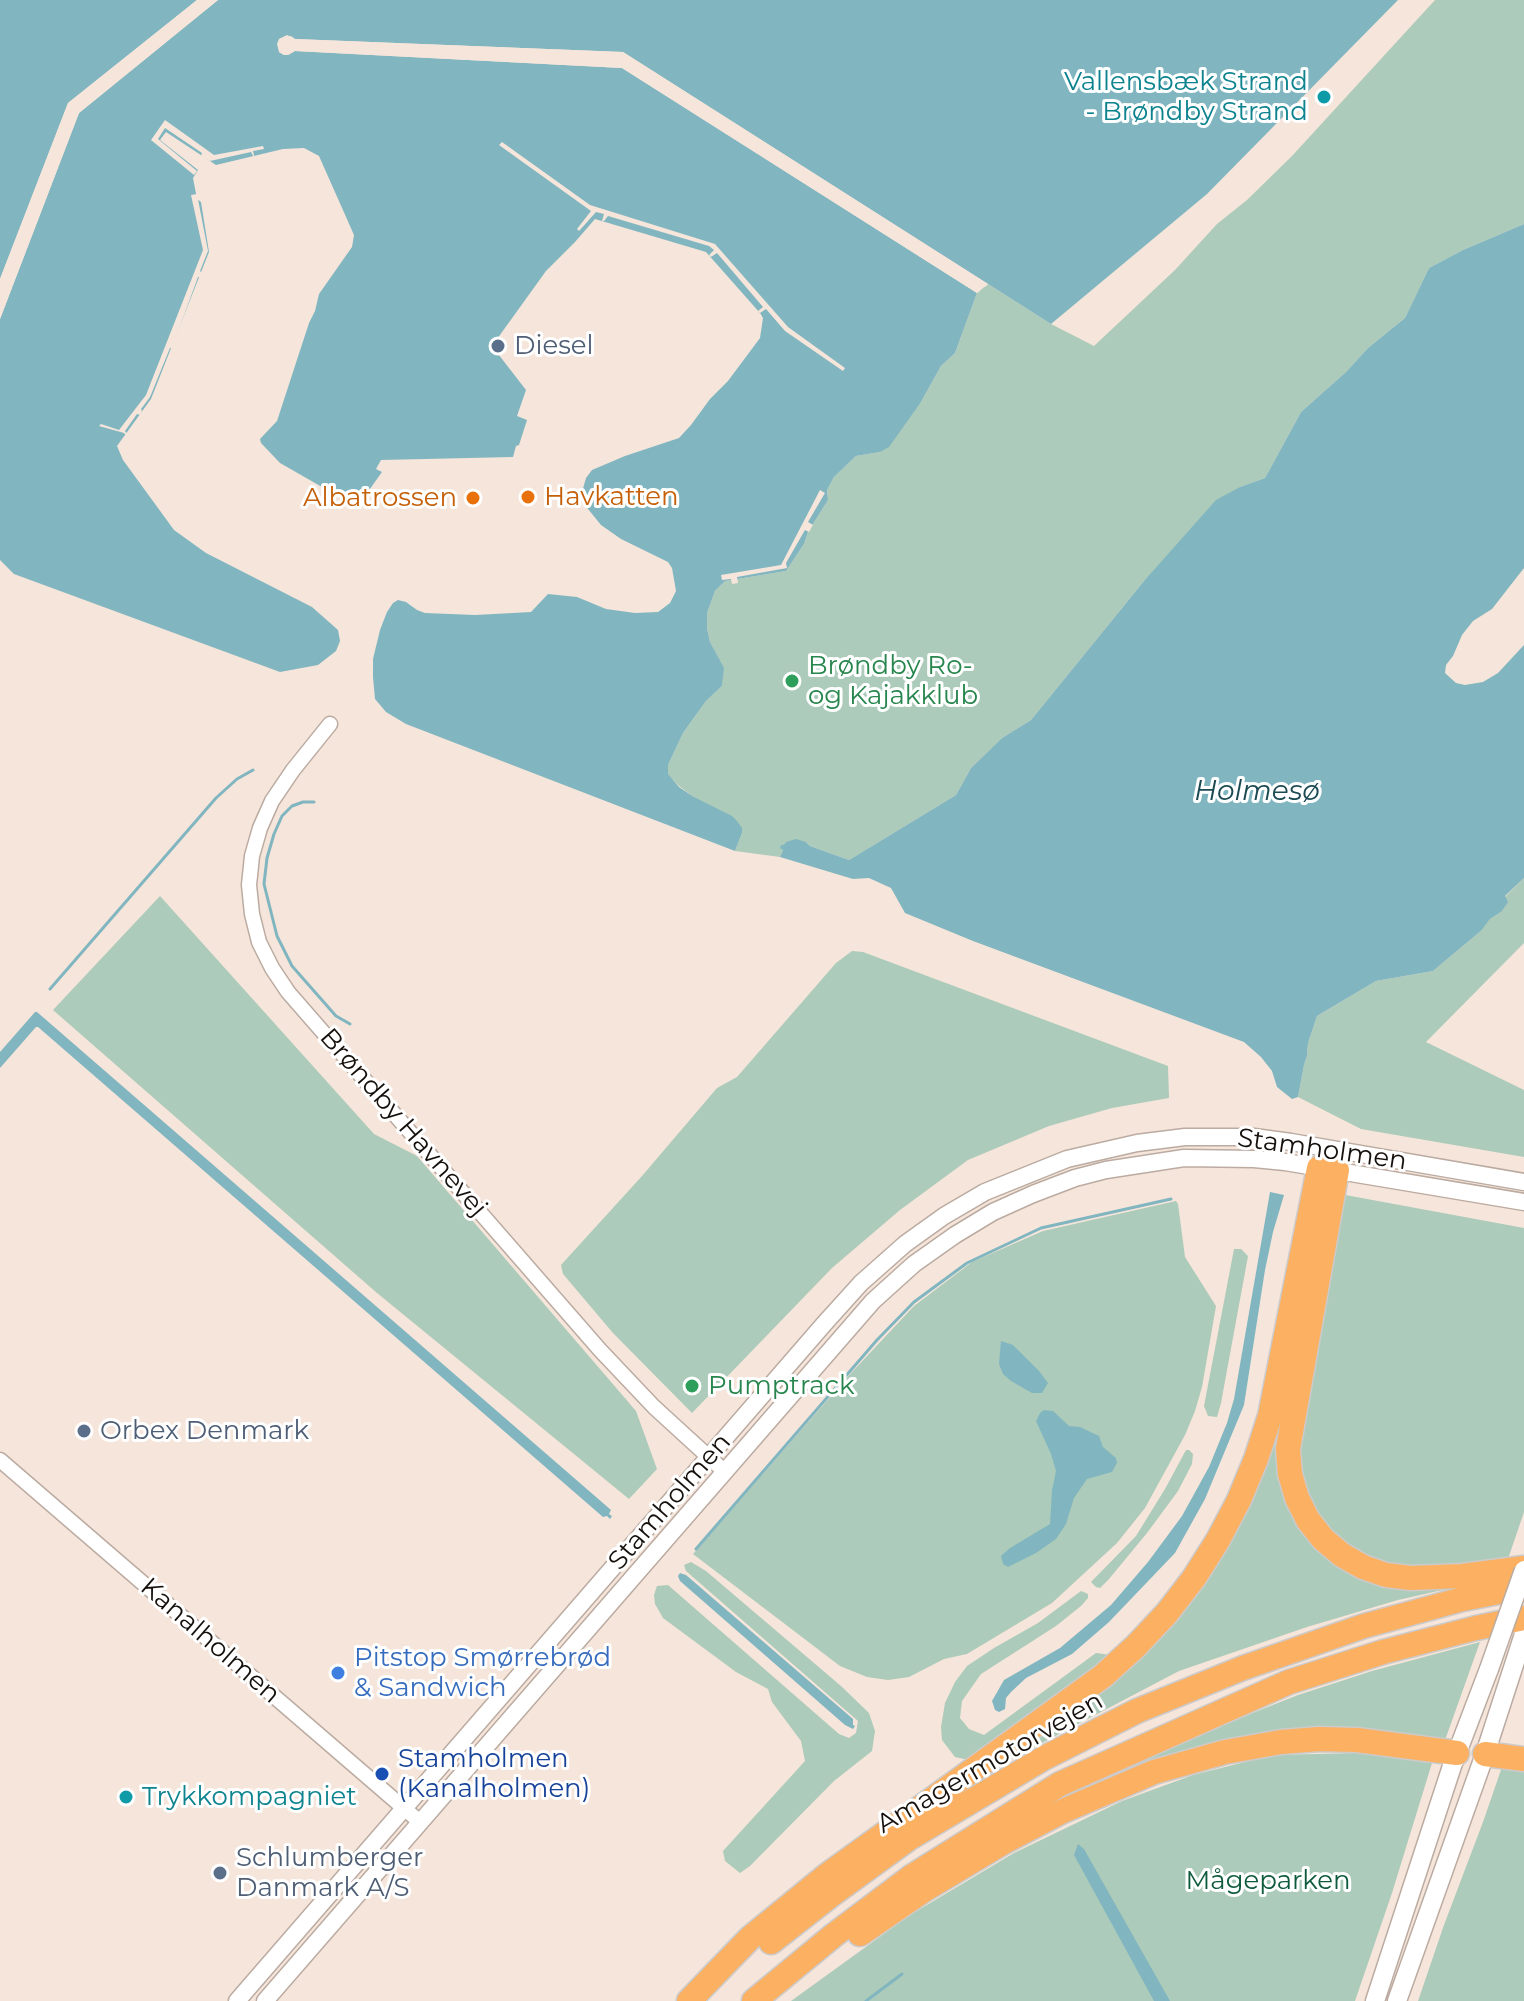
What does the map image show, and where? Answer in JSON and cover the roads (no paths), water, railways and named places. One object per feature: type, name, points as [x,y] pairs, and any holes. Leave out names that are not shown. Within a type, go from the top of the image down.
[{"type":"highway","points":[[1329,1162],[1288,1449],[1290,1474],[1297,1498],[1308,1520],[1323,1539],[1352,1561],[1386,1575],[1411,1578],[1462,1576],[1524,1569]]},
{"type":"highway","points":[[689,2001],[750,1938],[826,1876],[1103,1676],[1167,1613],[1194,1578],[1239,1500],[1270,1416],[1329,1162]]},
{"type":"highway","name":"Amagermotorvejen","points":[[705,2001],[772,1941],[908,1839],[1044,1758],[1137,1711],[1243,1668],[1364,1626],[1463,1599],[1524,1587]]},
{"type":"highway","name":"Amagermotorvejen","points":[[754,2001],[911,1877],[1060,1784],[1289,1682],[1399,1648],[1524,1618]]},
{"type":"highway","points":[[768,2001],[807,1970],[924,1890],[1004,1842],[1063,1811],[1154,1772],[1225,1752],[1319,1739],[1357,1740],[1457,1753]]},
{"type":"highway","points":[[1485,1754],[1524,1759]]},
{"type":"main road","points":[[1375,2001],[1457,1753],[1524,1569]]},
{"type":"main road","points":[[1397,2001],[1524,1634]]},
{"type":"main road","points":[[1457,1753],[1485,1754]]},
{"type":"street","name":"Brøndby Havnevej","points":[[330,724],[272,801],[252,856],[249,885],[252,914],[259,942],[272,968],[288,992],[600,1350],[654,1407],[724,1471]]},
{"type":"street","name":"Stamholmen","points":[[237,2001],[861,1283],[905,1244],[944,1216],[985,1192],[1067,1159],[1137,1143],[1185,1137],[1254,1137],[1329,1162],[1524,1202]]},
{"type":"street","name":"Stamholmen","points":[[265,2001],[873,1301],[914,1264],[955,1235],[993,1212],[1075,1178],[1138,1164],[1184,1158],[1329,1162],[1524,1182]]},
{"type":"street","name":"Kanalholmen","points":[[0,1460],[420,1822]]},
{"type":"water","points":[[0,0],[197,0],[68,103],[0,279]]},
{"type":"water","points":[[218,0],[1398,0],[1207,194],[1051,324],[623,52],[295,39],[291,36],[279,39],[279,52],[284,55],[295,51],[622,68],[977,293],[955,353],[941,366],[921,402],[889,447],[880,452],[856,456],[834,477],[827,490],[828,500],[786,571],[725,581],[715,591],[707,613],[707,628],[710,642],[724,668],[722,686],[706,701],[683,733],[668,765],[668,774],[679,787],[737,821],[742,833],[735,851],[406,724],[386,712],[375,699],[373,677],[373,659],[380,630],[387,612],[398,600],[425,613],[475,615],[531,612],[548,594],[577,597],[606,609],[635,613],[658,612],[670,603],[676,591],[668,562],[621,539],[601,525],[584,504],[582,492],[592,470],[679,438],[760,338],[763,318],[760,313],[706,252],[595,219],[546,271],[492,346],[526,390],[517,416],[527,420],[513,457],[381,460],[376,469],[382,472],[357,507],[280,463],[260,439],[277,421],[319,294],[352,247],[354,235],[319,156],[304,148],[283,149],[216,165],[166,132],[160,140],[198,170],[193,178],[197,199],[201,202],[209,252],[151,399],[117,446],[123,460],[174,530],[206,553],[312,607],[338,630],[340,641],[336,651],[318,665],[280,672],[14,574],[0,560],[0,319],[79,113]]},
{"type":"water","name":"Holmesø","points":[[1524,224],[1524,568],[1492,609],[1473,621],[1462,635],[1445,673],[1456,683],[1483,682],[1498,673],[1524,645],[1524,878],[1505,896],[1508,902],[1501,912],[1433,971],[1376,981],[1317,1016],[1308,1043],[1298,1097],[1292,1099],[1277,1087],[1272,1071],[1244,1042],[905,913],[891,888],[869,878],[853,879],[780,857],[783,850],[781,845],[796,839],[849,860],[956,795],[971,768],[1002,738],[1031,720],[1144,581],[1216,500],[1265,478],[1301,412],[1368,348],[1405,318],[1429,268]]},
{"type":"water","points":[[35,1012],[611,1510],[610,1519],[603,1517],[38,1027],[0,1068],[0,1052]]},
{"type":"water","points":[[1270,1192],[1284,1195],[1265,1270],[1244,1405],[1205,1499],[1175,1553],[1109,1622],[1072,1654],[1026,1678],[1006,1698],[1005,1709],[995,1710],[992,1701],[1004,1680],[1060,1648],[1111,1605],[1182,1516],[1209,1467],[1234,1399]]},
{"type":"water","points":[[1001,1341],[1013,1345],[1039,1371],[1048,1383],[1042,1393],[1032,1393],[1003,1374],[999,1364]]},
{"type":"water","points":[[1044,1410],[1053,1411],[1069,1426],[1080,1427],[1099,1436],[1103,1447],[1116,1458],[1117,1463],[1112,1472],[1087,1479],[1074,1498],[1066,1524],[1056,1539],[1008,1567],[1003,1564],[1001,1556],[1050,1524],[1056,1471],[1036,1421]]},
{"type":"water","points":[[680,1573],[853,1719],[853,1729],[680,1581]]},
{"type":"water","points":[[1078,1844],[1084,1849],[1170,2001],[1154,2001],[1074,1855]]},
{"type":"waterway","points":[[50,989],[216,798],[237,779],[253,770]]},
{"type":"waterway","points":[[314,802],[292,806],[282,816],[267,858],[264,884],[277,936],[292,966],[336,1016],[350,1024]]},
{"type":"waterway","points":[[696,1549],[877,1340],[914,1302],[967,1263],[1041,1228],[1171,1199]]},
{"type":"waterway","points":[[866,2001],[902,1974]]},
{"type":"place","name":"Vallensbæk Strand - Brøndby Strand","points":[[1324,97]]},
{"type":"place","name":"Diesel","points":[[498,346]]},
{"type":"place","name":"Havkatten","points":[[528,497]]},
{"type":"place","name":"Albatrossen","points":[[473,498]]},
{"type":"place","name":"Brøndby Ro- og Kajakklub","points":[[792,681]]},
{"type":"place","name":"Pumptrack","points":[[692,1386]]},
{"type":"place","name":"Orbex Denmark","points":[[84,1431]]},
{"type":"place","name":"Pitstop Smørrebrød & Sandwich","points":[[338,1673]]},
{"type":"place","name":"Stamholmen (Kanalholmen)","points":[[382,1774]]},
{"type":"place","name":"Trykkompagniet","points":[[126,1797]]},
{"type":"place","name":"Schlumberger Danmark A/S","points":[[220,1873]]},
{"type":"park label","name":"Mågeparken","points":[[1268,1881]]}]
